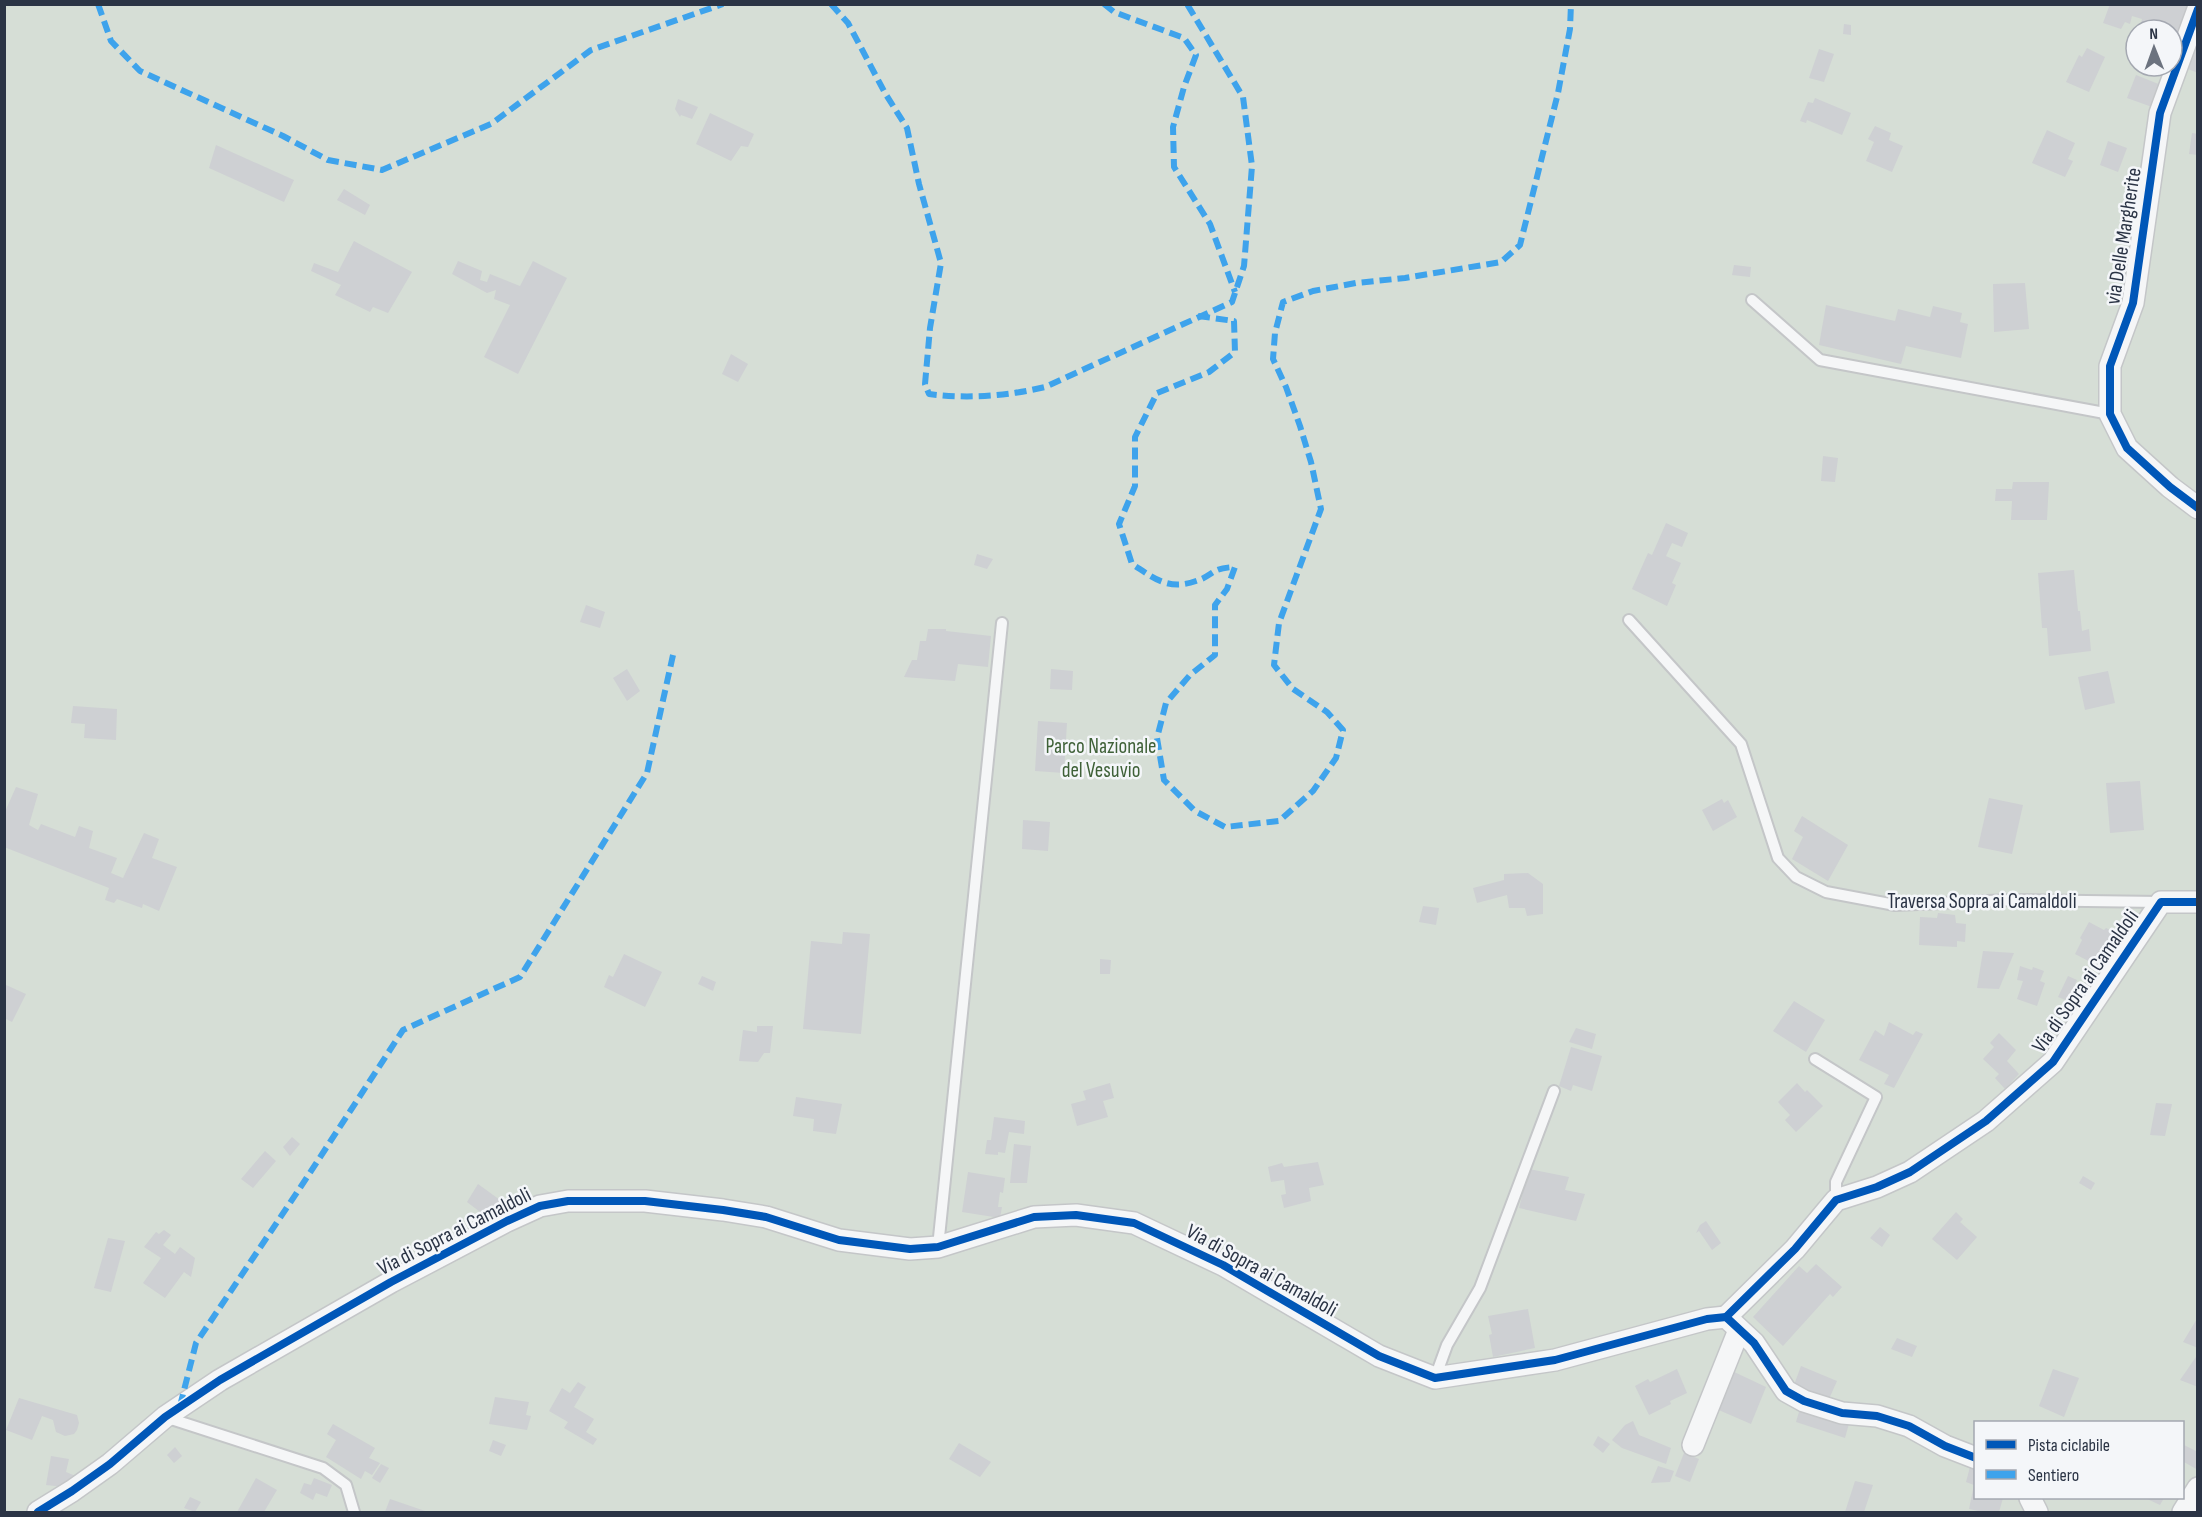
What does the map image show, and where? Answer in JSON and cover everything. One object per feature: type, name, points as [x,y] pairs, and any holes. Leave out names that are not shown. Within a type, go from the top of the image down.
[{"type":"street","name":"via Delle Margherite","points":[[2198,9],[2160,113],[2133,303],[2110,366],[2110,414],[2127,448],[2170,487],[2198,508]]},
{"type":"street","name":"Via di Sopra ai Camaldoli","points":[[1836,1200],[1877,1187],[1910,1172],[1986,1121],[2053,1062],[2161,902],[2198,902]]},
{"type":"street","name":"Via di Sopra ai Camaldoli","points":[[38,1512],[110,1464],[165,1417],[220,1380],[392,1281],[507,1221],[540,1206],[568,1201],[609,1200],[673,1204],[766,1217],[839,1240],[910,1249],[938,1247],[1034,1217],[1076,1215],[1134,1223],[1223,1265],[1379,1356],[1435,1378],[1555,1360],[1707,1319],[1732,1323]]},
{"type":"street","points":[[1693,1445],[1732,1323],[1836,1200]]},
{"type":"street","points":[[1732,1323],[1754,1343],[1786,1391],[1804,1401],[1842,1413],[1877,1416],[1909,1426],[1944,1446],[1974,1457]]},
{"type":"street","points":[[2183,1512],[2198,1488]]},
{"type":"lane","points":[[1752,300],[1820,360],[2110,414]]},
{"type":"lane","name":"Traversa Sopra ai Camaldoli","points":[[1629,620],[1741,744],[1778,858],[1796,877],[1826,892],[1895,905],[2012,900],[2161,902]]},
{"type":"lane","points":[[938,1247],[1002,623]]},
{"type":"lane","points":[[1815,1059],[1876,1097],[1836,1182],[1836,1200]]},
{"type":"lane","points":[[1435,1378],[1448,1346],[1480,1288],[1554,1091]]},
{"type":"lane","points":[[165,1417],[322,1468],[346,1485],[354,1512]]},
{"type":"green space","name":"Parco Nazionale del Vesuvio","points":[[5,5],[2197,5],[2197,1512],[5,1512]]},
{"type":"building","points":[[2110,4],[2188,4],[2191,6],[2184,30],[2184,18],[2132,16],[2132,18],[2124,18],[2121,29],[2103,23]]},
{"type":"building","points":[[1844,24],[1851,25],[1851,35],[1843,34]]},
{"type":"building","points":[[2191,46],[2198,49],[2198,73],[2184,67]]},
{"type":"building","points":[[2087,48],[2105,57],[2089,92],[2066,82],[2079,55],[2082,57]]},
{"type":"building","points":[[1819,49],[1834,54],[1824,82],[1809,78]]},
{"type":"building","points":[[2135,78],[2144,78],[2161,85],[2152,107],[2127,98]]},
{"type":"building","points":[[1815,98],[1851,113],[1842,135],[1807,120],[1806,123],[1800,121],[1808,102],[1813,103]]},
{"type":"building","points":[[678,99],[698,107],[692,119],[681,115],[680,117],[675,109]]},
{"type":"building","points":[[710,113],[754,134],[748,147],[741,146],[731,161],[696,144]]},
{"type":"building","points":[[1875,126],[1891,133],[1889,140],[1903,146],[1892,172],[1866,161],[1874,142],[1868,139]]},
{"type":"building","points":[[2047,130],[2075,143],[2068,159],[2073,161],[2065,177],[2032,163]]},
{"type":"building","points":[[2192,133],[2198,134],[2198,155],[2189,154]]},
{"type":"building","points":[[2108,141],[2127,148],[2118,172],[2100,165]]},
{"type":"building","points":[[216,145],[294,180],[284,202],[209,168]]},
{"type":"building","points":[[344,189],[370,205],[365,215],[337,200]]},
{"type":"building","points":[[354,241],[412,272],[388,313],[373,307],[370,312],[335,295],[341,285],[311,271],[314,263],[338,272]]},
{"type":"building","points":[[458,261],[482,271],[480,280],[487,282],[490,274],[520,286],[533,261],[567,278],[518,374],[484,357],[510,305],[494,299],[496,290],[487,293],[452,274]]},
{"type":"building","points":[[1734,265],[1751,267],[1750,277],[1732,275]]},
{"type":"building","points":[[2025,283],[2029,329],[1994,332],[1993,284]]},
{"type":"building","points":[[1826,305],[1895,321],[1898,309],[1930,317],[1933,306],[1962,313],[1960,322],[1968,324],[1961,358],[1906,346],[1901,364],[1819,345]]},
{"type":"building","points":[[731,354],[748,364],[738,382],[722,374]]},
{"type":"building","points":[[1823,456],[1838,458],[1835,482],[1821,481]]},
{"type":"building","points":[[2013,482],[2049,482],[2047,520],[2011,520],[2012,501],[1995,501],[1996,489],[2012,489]]},
{"type":"building","points":[[1666,523],[1688,533],[1682,547],[1672,543],[1666,556],[1681,563],[1672,583],[1676,585],[1667,606],[1632,589],[1648,553],[1652,555]]},
{"type":"building","points":[[977,554],[993,559],[987,569],[974,565]]},
{"type":"building","points":[[2074,570],[2082,631],[2089,629],[2091,651],[2049,656],[2047,628],[2042,628],[2038,573]]},
{"type":"building","points":[[586,605],[605,612],[600,628],[580,622]]},
{"type":"building","points":[[928,629],[946,629],[946,631],[991,636],[988,667],[958,664],[955,681],[904,677],[912,660],[917,660],[920,641],[926,641]]},
{"type":"building","points":[[627,669],[640,691],[627,701],[613,678]]},
{"type":"building","points":[[1051,669],[1073,671],[1072,690],[1050,689]]},
{"type":"building","points":[[2108,671],[2115,703],[2085,710],[2078,677]]},
{"type":"building","points":[[73,706],[117,709],[116,740],[84,738],[85,724],[71,723]]},
{"type":"building","points":[[1038,721],[1067,723],[1064,773],[1035,771]]},
{"type":"building","points":[[2140,781],[2144,830],[2110,833],[2106,783]]},
{"type":"building","points":[[16,787],[38,794],[29,825],[38,830],[41,824],[75,837],[79,826],[93,831],[89,848],[117,858],[111,873],[123,878],[144,833],[159,839],[152,858],[177,867],[159,911],[143,904],[142,908],[117,899],[114,903],[105,900],[109,888],[4,847],[4,814]]},
{"type":"building","points":[[1989,798],[2023,805],[2012,854],[1978,847]]},
{"type":"building","points":[[1722,799],[1724,803],[1728,800],[1737,817],[1713,831],[1702,810]]},
{"type":"building","points":[[1802,816],[1848,845],[1828,881],[1792,859],[1803,837],[1794,831]]},
{"type":"building","points":[[1023,820],[1050,822],[1048,851],[1022,849]]},
{"type":"building","points":[[1528,873],[1543,884],[1543,914],[1527,916],[1525,908],[1509,908],[1507,895],[1477,903],[1473,888],[1504,880],[1504,874]]},
{"type":"building","points":[[1423,906],[1439,908],[1436,925],[1419,922]]},
{"type":"building","points":[[1938,913],[1955,915],[1956,923],[1966,924],[1965,942],[1957,941],[1957,947],[1919,945],[1920,917],[1937,918]]},
{"type":"building","points":[[2089,922],[2118,934],[2100,967],[2075,954],[2082,940],[2080,938]]},
{"type":"building","points":[[843,932],[870,934],[861,1034],[803,1029],[811,941],[842,944]]},
{"type":"building","points":[[1983,951],[2014,953],[1999,989],[1977,988]]},
{"type":"building","points":[[624,954],[662,972],[645,1007],[604,987],[609,975],[613,977]]},
{"type":"building","points":[[1100,959],[1111,960],[1110,974],[1100,974]]},
{"type":"building","points":[[2020,966],[2044,971],[2040,981],[2045,983],[2037,1006],[2017,999],[2023,981],[2017,980]]},
{"type":"building","points":[[702,976],[716,982],[713,991],[698,984]]},
{"type":"building","points":[[2068,976],[2077,980],[2068,1001],[2058,997]]},
{"type":"building","points":[[2088,979],[2095,983],[2082,999],[2074,996]]},
{"type":"building","points":[[6,985],[26,994],[12,1022],[4,1018],[4,987]]},
{"type":"building","points":[[1794,1001],[1825,1020],[1806,1052],[1773,1031]]},
{"type":"building","points":[[1889,1022],[1913,1035],[1916,1031],[1923,1034],[1894,1088],[1884,1084],[1889,1075],[1859,1060],[1875,1030],[1884,1036]]},
{"type":"building","points":[[757,1026],[773,1026],[770,1053],[764,1053],[758,1062],[739,1061],[743,1030],[757,1032]]},
{"type":"building","points":[[1576,1028],[1596,1034],[1592,1049],[1569,1042]]},
{"type":"building","points":[[1999,1033],[2016,1050],[2007,1061],[2019,1074],[2005,1089],[1995,1078],[1999,1074],[1983,1059],[1994,1047],[1990,1043]]},
{"type":"building","points":[[1571,1047],[1602,1056],[1592,1091],[1573,1085],[1571,1091],[1559,1086]]},
{"type":"building","points":[[1110,1083],[1114,1098],[1103,1101],[1108,1117],[1077,1126],[1071,1104],[1086,1100],[1083,1091]]},
{"type":"building","points":[[1797,1083],[1823,1106],[1796,1132],[1785,1120],[1790,1115],[1778,1102]]},
{"type":"building","points":[[796,1097],[842,1104],[836,1134],[813,1131],[814,1119],[793,1116]]},
{"type":"building","points":[[2156,1103],[2172,1104],[2165,1136],[2150,1135]]},
{"type":"building","points":[[994,1117],[1025,1121],[1024,1134],[1009,1132],[1005,1153],[998,1152],[998,1155],[985,1154],[987,1140],[991,1140]]},
{"type":"building","points":[[292,1137],[300,1144],[290,1156],[283,1147]]},
{"type":"building","points":[[1014,1144],[1031,1146],[1027,1183],[1010,1183]]},
{"type":"building","points":[[265,1151],[276,1161],[253,1188],[241,1179]]},
{"type":"building","points":[[1318,1162],[1324,1185],[1309,1188],[1311,1201],[1284,1208],[1281,1195],[1286,1194],[1284,1180],[1271,1182],[1268,1167],[1282,1163],[1284,1167]]},
{"type":"building","points":[[1529,1169],[1569,1177],[1565,1190],[1585,1194],[1576,1221],[1519,1208]]},
{"type":"building","points":[[968,1172],[1005,1178],[998,1207],[1002,1207],[1000,1218],[962,1212]]},
{"type":"building","points":[[2083,1176],[2095,1183],[2091,1190],[2079,1183]]},
{"type":"building","points":[[478,1184],[500,1200],[488,1218],[467,1202]]},
{"type":"building","points":[[1956,1212],[1963,1219],[1960,1222],[1977,1237],[1957,1260],[1932,1239]]},
{"type":"building","points":[[1706,1221],[1721,1243],[1712,1250],[1699,1231],[1696,1233],[1700,1225]]},
{"type":"building","points":[[1880,1227],[1890,1235],[1882,1247],[1870,1238]]},
{"type":"building","points":[[164,1230],[171,1235],[163,1245],[175,1254],[180,1247],[195,1258],[191,1277],[184,1272],[165,1298],[143,1283],[161,1258],[144,1247],[156,1232],[159,1234]]},
{"type":"building","points":[[108,1238],[125,1241],[111,1292],[94,1288]]},
{"type":"building","points":[[1816,1264],[1842,1287],[1833,1297],[1830,1294],[1783,1346],[1753,1317],[1799,1266],[1807,1273]]},
{"type":"building","points":[[1528,1309],[1535,1348],[1493,1357],[1488,1316]]},
{"type":"building","points":[[2198,1317],[2198,1348],[2183,1342]]},
{"type":"building","points":[[1897,1338],[1917,1346],[1912,1357],[1891,1349]]},
{"type":"building","points":[[2198,1354],[2198,1387],[2180,1380]]},
{"type":"building","points":[[1801,1366],[1837,1381],[1829,1399],[1794,1385]]},
{"type":"building","points":[[1677,1369],[1687,1393],[1649,1415],[1635,1386],[1648,1379],[1650,1382]]},
{"type":"building","points":[[2053,1369],[2079,1378],[2064,1417],[2039,1406]]},
{"type":"building","points":[[1730,1370],[1766,1387],[1751,1424],[1714,1408]]},
{"type":"building","points":[[578,1382],[586,1387],[574,1407],[594,1419],[586,1432],[597,1439],[593,1445],[564,1428],[568,1422],[549,1411],[562,1388],[570,1393]]},
{"type":"building","points":[[495,1397],[529,1402],[526,1415],[531,1416],[527,1430],[489,1424]]},
{"type":"building","points":[[19,1398],[77,1415],[79,1423],[77,1430],[74,1434],[65,1436],[56,1432],[53,1420],[42,1416],[32,1440],[6,1430]]},
{"type":"building","points":[[1801,1405],[1850,1420],[1845,1438],[1796,1422]]},
{"type":"building","points":[[1633,1421],[1639,1435],[1671,1448],[1666,1464],[1622,1448],[1612,1440],[1625,1425]]},
{"type":"building","points":[[333,1424],[375,1448],[369,1458],[380,1463],[372,1475],[365,1471],[361,1479],[326,1457],[336,1440],[327,1434]]},
{"type":"building","points":[[1598,1436],[1610,1444],[1603,1453],[1593,1445]]},
{"type":"building","points":[[493,1440],[506,1445],[501,1456],[489,1451]]},
{"type":"building","points":[[959,1443],[991,1462],[980,1477],[949,1459]]},
{"type":"building","points":[[2184,1445],[2198,1452],[2198,1470],[2184,1462]]},
{"type":"building","points":[[175,1447],[182,1456],[174,1463],[167,1455]]},
{"type":"building","points":[[1684,1453],[1699,1459],[1690,1482],[1675,1476]]},
{"type":"building","points":[[51,1456],[69,1459],[66,1472],[78,1477],[64,1487],[46,1485]]},
{"type":"building","points":[[381,1464],[389,1468],[380,1483],[372,1478]]},
{"type":"building","points":[[1658,1466],[1674,1471],[1670,1482],[1651,1483]]},
{"type":"building","points":[[1970,1467],[1974,1468],[1974,1485],[1966,1482]]},
{"type":"building","points":[[256,1478],[277,1490],[264,1512],[237,1512]]},
{"type":"building","points":[[314,1478],[332,1485],[327,1497],[316,1493],[313,1500],[300,1493],[304,1483],[311,1485]]},
{"type":"building","points":[[1855,1481],[1873,1485],[1864,1512],[1845,1512]]},
{"type":"building","points":[[1974,1485],[1974,1499],[2003,1499],[1999,1512],[1969,1509]]},
{"type":"building","points":[[190,1497],[201,1502],[195,1512],[184,1508]]},
{"type":"building","points":[[390,1499],[428,1512],[385,1512]]},
{"type":"building","points":[[2147,1499],[2163,1499],[2160,1505]]},
{"type":"marked path","points":[[98,4],[111,41],[140,71],[283,136],[328,160],[382,170],[491,124],[591,50],[723,4]]},
{"type":"marked path","points":[[831,4],[848,23],[885,93],[907,128],[919,184],[941,263],[930,328],[925,384],[929,394],[943,396],[1017,393],[1045,387],[1232,302],[1244,266],[1252,166],[1243,97],[1187,4]]},
{"type":"marked path","points":[[1104,4],[1114,12],[1184,38],[1196,55],[1173,127],[1174,167],[1210,224],[1235,292]]},
{"type":"marked path","points":[[1198,316],[1234,321],[1235,352],[1209,372],[1157,393],[1135,437],[1135,486],[1119,524],[1132,564],[1162,582],[1186,584],[1202,579],[1217,570],[1235,567],[1227,589],[1215,605],[1215,655],[1190,675],[1166,703],[1157,738],[1164,780],[1195,811],[1225,827],[1279,821],[1313,791],[1336,758],[1343,730],[1327,712],[1293,689],[1274,665],[1279,623],[1321,509],[1311,462],[1300,426],[1273,359],[1275,333],[1283,302],[1313,291],[1356,283],[1405,278],[1501,262],[1520,245],[1558,93],[1570,29],[1571,4]]},
{"type":"marked path","points":[[180,1406],[196,1343],[403,1030],[520,977],[647,773],[673,655]]},
{"type":"cycle path","points":[[2198,9],[2160,113],[2133,303],[2110,366],[2110,414],[2127,448],[2170,487],[2198,508]]},
{"type":"cycle path","points":[[1726,1317],[1795,1249],[1836,1200],[1877,1187],[1910,1172],[1986,1121],[2053,1062],[2161,902],[2198,902]]},
{"type":"cycle path","points":[[38,1512],[110,1464],[165,1417],[220,1380],[391,1282],[507,1221],[540,1206],[568,1201],[645,1201],[723,1210],[766,1217],[839,1240],[910,1249],[938,1247],[1034,1217],[1076,1215],[1134,1223],[1223,1265],[1379,1356],[1435,1378],[1555,1360],[1707,1319],[1726,1317],[1754,1343],[1786,1391],[1804,1401],[1842,1413],[1877,1416],[1909,1426],[1945,1446],[1974,1457]]}]
